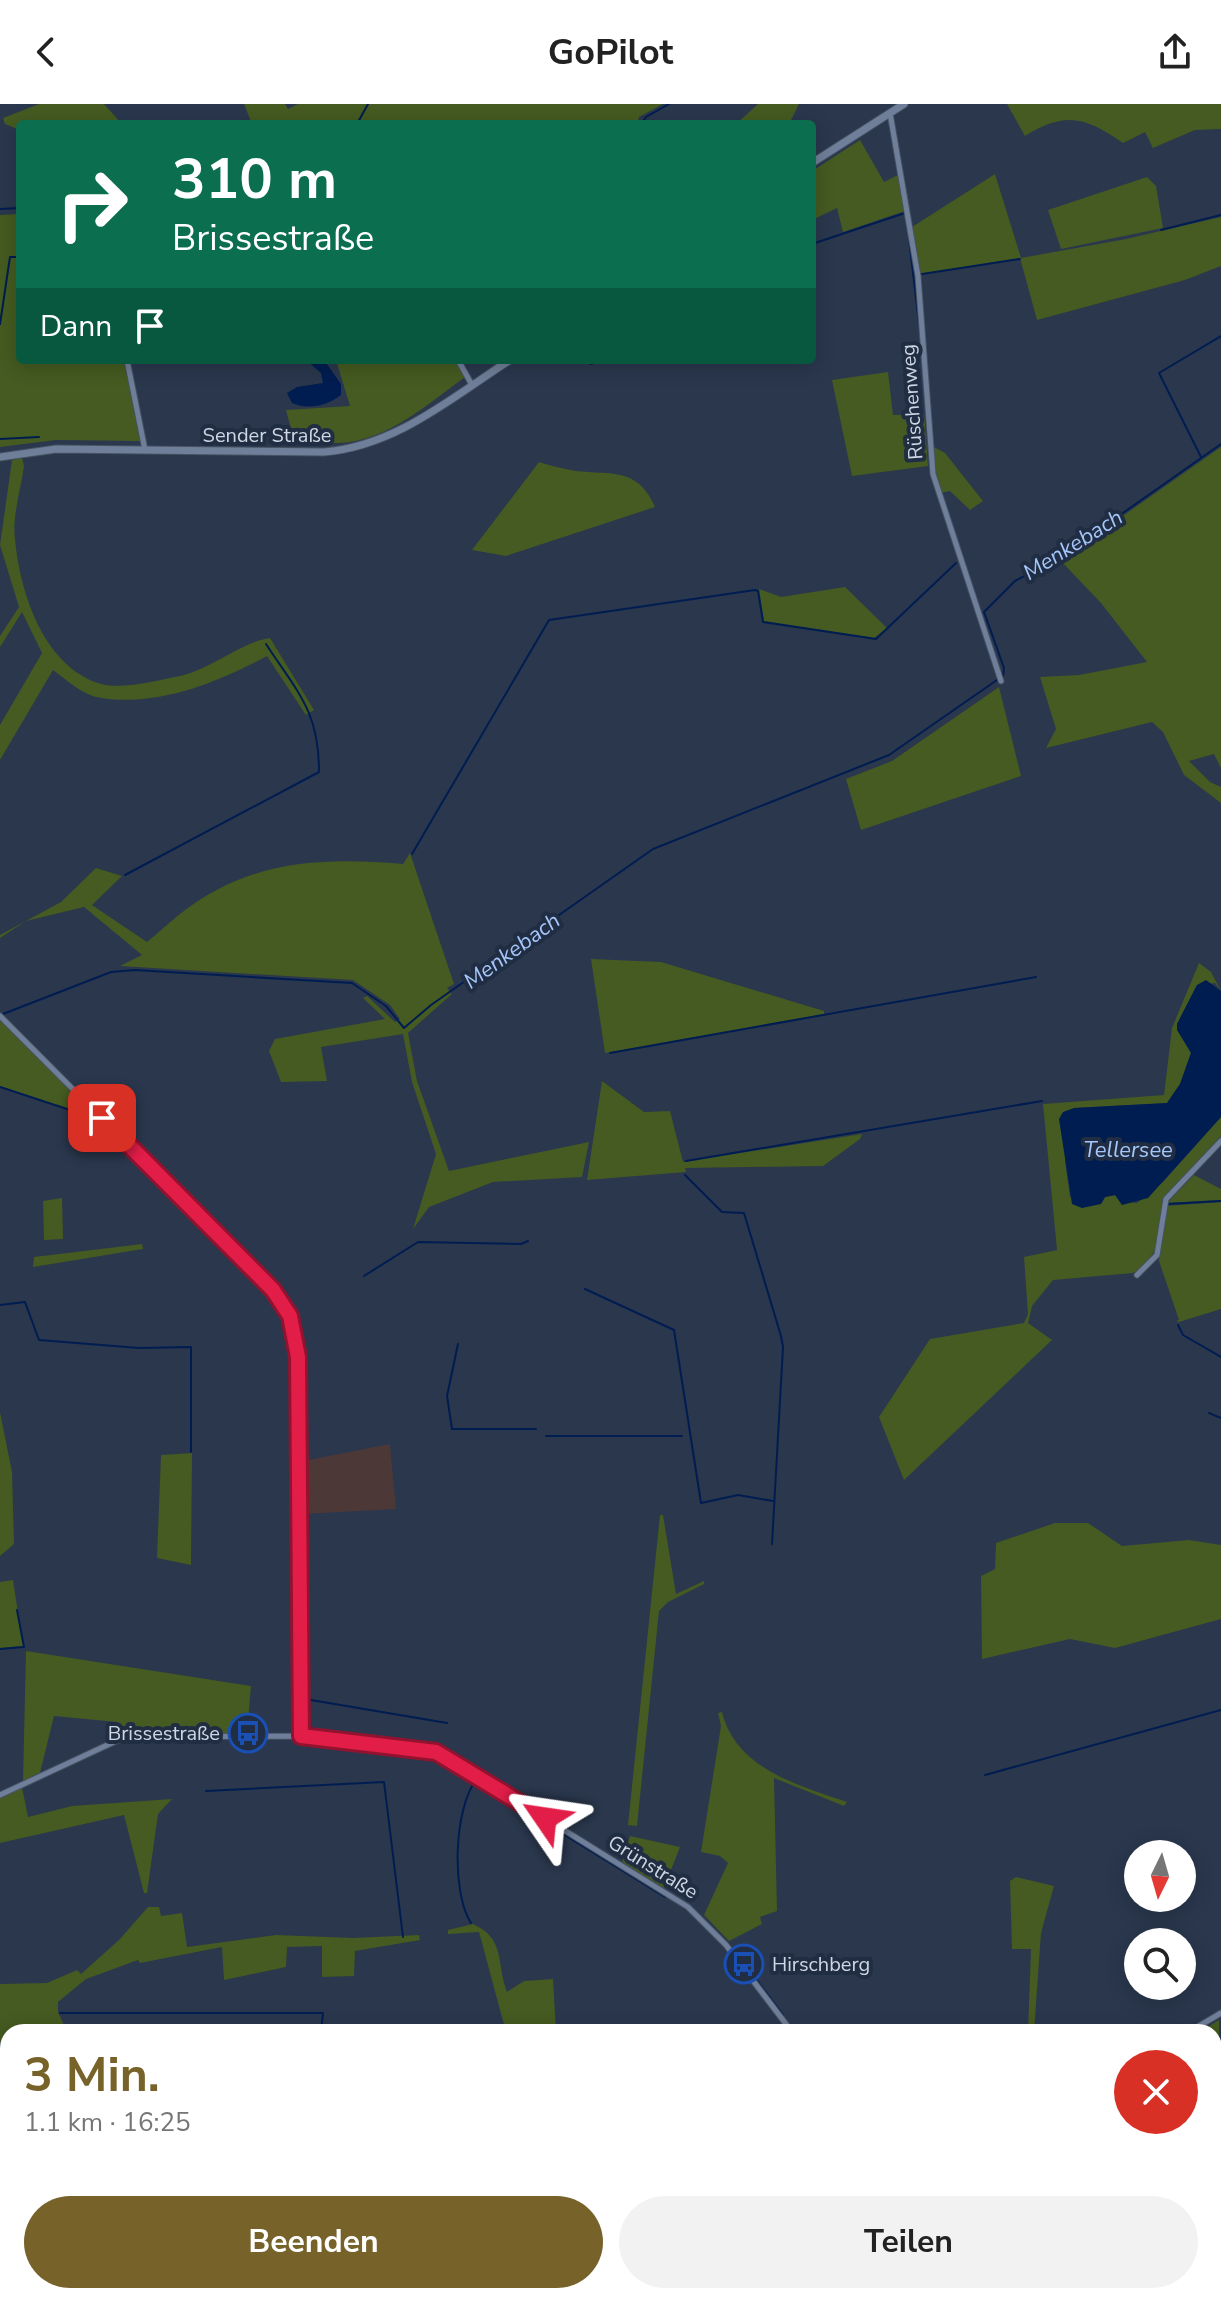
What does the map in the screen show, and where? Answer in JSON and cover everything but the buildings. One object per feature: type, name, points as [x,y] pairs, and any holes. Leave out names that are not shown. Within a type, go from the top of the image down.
[{"type":"main road","points":[[816,160],[904,104]]},
{"type":"main road","name":"Sender Straße","points":[[0,457],[56,449],[324,452],[360,448],[396,434],[504,364]]},
{"type":"street","name":"Rüschenweg","points":[[890,113],[918,276],[933,474],[1001,681]]},
{"type":"street","points":[[128,364],[145,450]]},
{"type":"street","points":[[460,364],[472,385]]},
{"type":"street","points":[[0,1016],[273,1290],[290,1316],[298,1357],[301,1736]]},
{"type":"street","points":[[1137,1275],[1157,1255],[1166,1199],[1221,1141]]},
{"type":"street","name":"Grünstraße","points":[[0,1795],[116,1741],[134,1737],[301,1736],[419,1747],[448,1758],[688,1907],[726,1945],[786,2024]]},
{"type":"street","points":[[1202,2024],[1221,2013]]},
{"type":"shaded area","points":[[390,1444],[396,1509],[302,1514],[303,1461]]},
{"type":"green space","points":[[39,104],[104,104],[118,120],[16,120],[16,128],[5,124],[3,118]]},
{"type":"green space","points":[[244,104],[285,104],[288,109],[298,104],[663,104],[638,120],[250,120]]},
{"type":"green space","points":[[758,104],[799,104],[791,120],[740,120]]},
{"type":"green space","points":[[1007,104],[1221,104],[1221,129],[1195,130],[1153,148],[1145,132],[1123,143],[1097,127],[1075,120],[1052,123],[1025,136]]},
{"type":"green space","points":[[860,140],[884,182],[898,175],[905,211],[843,232],[837,208],[816,218],[816,168]]},
{"type":"green space","points":[[995,174],[1021,258],[1126,239],[1221,217],[1221,266],[1185,280],[1037,320],[1020,258],[920,274],[912,227]]},
{"type":"green space","points":[[1147,177],[1156,186],[1163,228],[1061,249],[1048,210]]},
{"type":"green space","points":[[16,214],[16,364],[125,364],[140,441],[56,440],[0,447],[0,215]]},
{"type":"green space","points":[[337,364],[457,364],[465,377],[406,420],[373,436],[338,443],[294,440],[286,410],[350,406]]},
{"type":"green space","points":[[888,372],[893,415],[924,414],[928,466],[852,476],[832,380]]},
{"type":"green space","points":[[932,446],[945,453],[983,501],[970,510],[950,491],[940,493],[934,473]]},
{"type":"green space","points":[[1221,447],[1221,768],[1214,754],[1189,761],[1210,782],[1221,787],[1221,803],[1184,775],[1163,732],[1152,722],[1046,748],[1056,729],[1040,677],[1079,675],[1147,662],[1101,603],[1060,560]]},
{"type":"green space","points":[[22,458],[24,466],[15,521],[18,560],[29,604],[38,625],[64,662],[81,675],[101,684],[130,685],[192,673],[259,640],[270,638],[314,710],[306,715],[267,656],[208,683],[166,696],[144,699],[94,696],[53,670],[0,760],[0,725],[42,653],[22,612],[0,647],[0,636],[19,607],[0,545],[12,460]]},
{"type":"green space","points":[[539,462],[632,479],[648,494],[655,507],[506,556],[472,550]]},
{"type":"green space","points":[[845,587],[887,628],[874,638],[764,621],[759,589],[781,597]]},
{"type":"green space","points":[[999,687],[1021,776],[861,830],[846,779],[892,761]]},
{"type":"green space","points":[[410,853],[454,984],[447,988],[452,994],[408,1033],[417,1081],[449,1171],[589,1142],[582,1177],[493,1182],[429,1207],[413,1229],[436,1154],[412,1082],[403,1034],[321,1047],[327,1081],[281,1082],[269,1051],[275,1039],[385,1019],[363,998],[367,996],[395,1022],[400,1019],[390,1005],[353,980],[120,966],[142,955],[84,907],[26,921],[0,938],[0,935],[61,902],[96,868],[122,876],[92,905],[147,942],[195,903],[244,878],[270,870],[321,862],[403,864]]},
{"type":"green space","points":[[591,959],[661,962],[824,1011],[824,1014],[605,1053]]},
{"type":"green space","points":[[1199,963],[1211,972],[1221,991],[1215,983],[1197,985],[1177,1024],[1191,1053],[1180,1084],[1167,1103],[1074,1108],[1065,1161],[1070,1197],[1101,1204],[1105,1197],[1116,1195],[1120,1202],[1137,1203],[1163,1182],[1221,1117],[1221,1136],[1163,1198],[1155,1251],[1141,1268],[1133,1273],[1053,1280],[1032,1306],[1028,1323],[1052,1340],[904,1480],[879,1417],[930,1339],[1024,1323],[1028,1314],[1024,1257],[1057,1250],[1043,1104],[1164,1095],[1172,1028]]},
{"type":"green space","points":[[0,1020],[88,1107],[68,1109],[0,1086]]},
{"type":"green space","points":[[602,1081],[644,1112],[670,1111],[683,1162],[862,1134],[860,1139],[823,1166],[685,1168],[686,1172],[587,1180]]},
{"type":"green space","points":[[1194,1175],[1221,1189],[1221,1200],[1167,1203]]},
{"type":"green space","points":[[62,1198],[63,1239],[44,1240],[43,1201]]},
{"type":"green space","points":[[1221,1202],[1221,1309],[1176,1321],[1179,1320],[1159,1261],[1165,1206]]},
{"type":"green space","points":[[142,1244],[143,1249],[33,1267],[34,1257]]},
{"type":"green space","points":[[0,1412],[12,1472],[14,1544],[0,1556]]},
{"type":"green space","points":[[192,1453],[191,1565],[157,1558],[161,1455]]},
{"type":"green space","points":[[660,1515],[663,1515],[676,1594],[704,1581],[704,1584],[668,1602],[659,1611],[637,1826],[628,1825]]},
{"type":"green space","points":[[1055,1523],[1088,1523],[1122,1546],[1189,1540],[1221,1545],[1221,1619],[1115,1648],[1070,1639],[982,1659],[981,1576],[995,1569],[996,1543]]},
{"type":"green space","points":[[13,1580],[23,1646],[0,1648],[0,1582]]},
{"type":"green space","points":[[26,1651],[251,1686],[247,1733],[152,1733],[117,1739],[117,1722],[54,1716],[40,1773],[23,1781]]},
{"type":"green space","points":[[722,1712],[729,1732],[755,1761],[790,1781],[847,1802],[844,1806],[774,1778],[777,1911],[760,1917],[762,1924],[729,1941],[704,1915],[728,1863],[720,1856],[701,1852],[721,1726],[718,1713]]},
{"type":"green space","points":[[22,1787],[28,1817],[72,1806],[172,1799],[158,1814],[147,1893],[144,1893],[124,1815],[0,1843],[0,1798]]},
{"type":"green space","points":[[630,1836],[680,1847],[664,1888],[622,1862]]},
{"type":"green space","points":[[1016,1877],[1054,1886],[1041,1933],[1035,2024],[1028,2024],[1031,1949],[1012,1949],[1010,1881]]},
{"type":"green space","points":[[148,1907],[159,1907],[161,1916],[182,1913],[187,1947],[276,1935],[353,1938],[419,1935],[420,1940],[355,1951],[354,1976],[322,1977],[322,1946],[287,1947],[286,1967],[224,1980],[222,1947],[140,1963],[138,1960],[86,1979],[58,2002],[63,2024],[0,2024],[0,1984],[47,1983],[77,1970],[81,1974],[119,1940]]},
{"type":"green space","points":[[473,1924],[491,1937],[507,1992],[524,1981],[553,1979],[556,2024],[504,2024],[479,1932],[448,1934],[448,1930]]},
{"type":"water","points":[[311,364],[327,364],[341,384],[341,395],[317,406],[292,403],[287,393],[297,387],[323,383],[321,373]]},
{"type":"water","name":"Tellersee","points":[[1206,980],[1221,991],[1221,1117],[1148,1198],[1122,1205],[1115,1195],[1105,1197],[1101,1204],[1082,1208],[1072,1204],[1059,1119],[1063,1112],[1074,1108],[1167,1103],[1180,1084],[1191,1053],[1177,1030],[1177,1024],[1197,985]]},
{"type":"waterway","points":[[359,120],[368,104]]},
{"type":"waterway","points":[[644,120],[669,104]]},
{"type":"waterway","points":[[0,209],[16,208]]},
{"type":"waterway","points":[[816,243],[905,213]]},
{"type":"waterway","points":[[1161,230],[1221,215]]},
{"type":"waterway","points":[[909,239],[920,332]]},
{"type":"waterway","points":[[0,324],[10,257],[16,257]]},
{"type":"waterway","points":[[922,274],[1020,259]]},
{"type":"waterway","points":[[1201,457],[1159,373],[1221,336]]},
{"type":"waterway","points":[[0,439],[39,437]]},
{"type":"waterway","name":"Menkebach","points":[[1003,676],[1004,668],[984,612],[1015,581],[1059,558],[1221,444]]},
{"type":"waterway","points":[[412,854],[549,620],[755,590],[758,591],[763,622],[876,639],[956,563]]},
{"type":"waterway","points":[[125,875],[319,772],[311,718],[297,690],[266,644]]},
{"type":"waterway","name":"Menkebach","points":[[3,1014],[111,972],[135,970],[352,983],[386,1006],[404,1028],[431,1005],[653,849],[889,755],[997,680]]},
{"type":"waterway","points":[[610,1053],[1036,977]]},
{"type":"waterway","points":[[0,1087],[67,1109],[89,1109]]},
{"type":"waterway","points":[[686,1161],[1042,1101]]},
{"type":"waterway","points":[[685,1175],[722,1212],[744,1213],[781,1336],[783,1347],[772,1544]]},
{"type":"waterway","points":[[1167,1204],[1221,1201]]},
{"type":"waterway","points":[[364,1276],[418,1242],[521,1244],[528,1241]]},
{"type":"waterway","points":[[585,1289],[674,1330],[701,1503],[738,1495],[773,1501]]},
{"type":"waterway","points":[[0,1305],[25,1302],[39,1340],[139,1348],[191,1347],[191,1452]]},
{"type":"waterway","points":[[1178,1325],[1183,1335],[1221,1357]]},
{"type":"waterway","points":[[458,1344],[447,1396],[452,1429],[536,1429]]},
{"type":"waterway","points":[[1209,1413],[1221,1418]]},
{"type":"waterway","points":[[546,1436],[682,1436]]},
{"type":"waterway","points":[[0,1649],[24,1647],[17,1610]]},
{"type":"waterway","points":[[305,1699],[447,1723]]},
{"type":"waterway","points":[[985,1775],[1221,1710]]},
{"type":"waterway","points":[[471,1923],[460,1892],[458,1851],[463,1810],[476,1780],[665,1897]]},
{"type":"waterway","points":[[206,1791],[384,1782],[403,1937]]},
{"type":"waterway","points":[[746,1966],[783,2015]]},
{"type":"waterway","points":[[60,2013],[323,2013],[322,2024]]},
{"type":"place","name":"Brissestraße","points":[[248,1733]]},
{"type":"place","name":"Hirschberg","points":[[744,1964]]},
{"type":"route","points":[[102,1118],[273,1290],[295,1330],[298,1357],[301,1736],[419,1747],[436,1752],[545,1818]]}]
